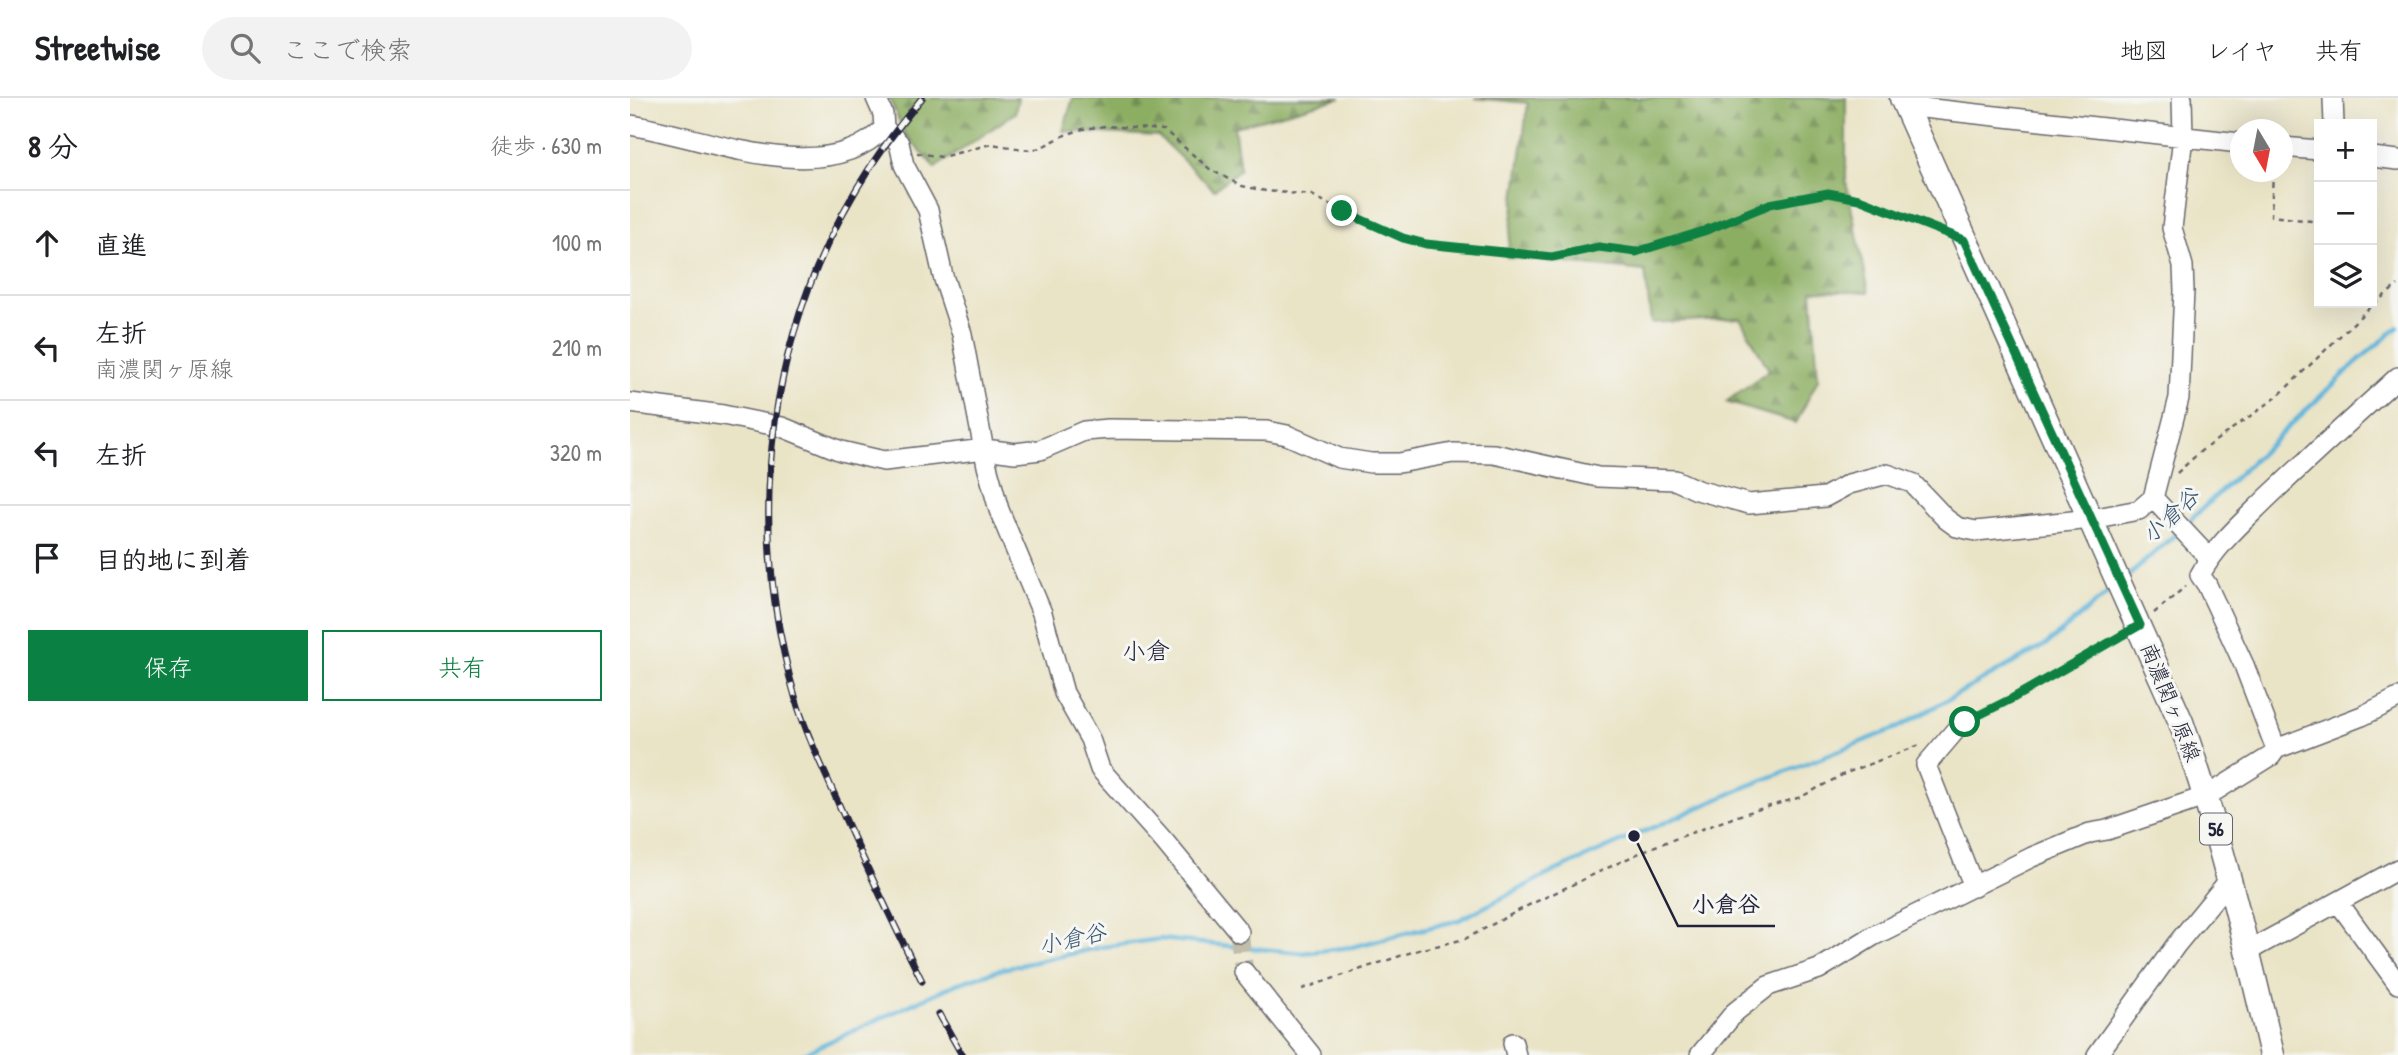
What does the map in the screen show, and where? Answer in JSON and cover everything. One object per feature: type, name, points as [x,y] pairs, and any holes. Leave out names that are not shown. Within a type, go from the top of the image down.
[{"type":"main road","name":"南濃関ヶ原線","points":[[1903,102],[2181,722],[2207,796],[2230,879],[2272,1055]]},
{"type":"street","points":[[876,98],[883,114],[884,128],[899,143],[904,165],[928,210],[943,276],[962,334],[987,466],[999,510],[1042,613],[1064,693],[1090,739],[1100,769],[1239,932]]},
{"type":"street","points":[[630,403],[723,415],[782,428],[841,451],[884,461],[985,449],[1015,453],[1040,450],[1084,431],[1109,429],[1267,431],[1287,435],[1339,458],[1371,463],[1399,463],[1453,453],[1494,454],[1598,477],[1675,480],[1697,490],[1749,504],[1825,497],[1849,484],[1887,474],[1912,483],[1957,527],[1976,531],[2091,519],[2139,510],[2156,497],[2179,398],[2184,290],[2183,266],[2172,228],[2183,137],[2182,98]]},
{"type":"street","points":[[2333,98],[2334,119]]},
{"type":"street","points":[[1903,102],[2230,142]]},
{"type":"street","points":[[630,125],[654,128],[769,157],[800,159],[848,150],[876,136],[884,128]]},
{"type":"street","points":[[2293,148],[2314,150]]},
{"type":"street","points":[[2377,157],[2398,160]]},
{"type":"street","points":[[2203,561],[2336,431],[2398,377]]},
{"type":"street","points":[[2156,497],[2203,561],[2207,585],[2244,665],[2276,749]]},
{"type":"street","points":[[1700,1055],[1735,1012],[1768,986],[1819,969],[1873,936],[2032,857],[2090,833],[2207,796],[2272,756],[2276,749],[2362,716],[2398,698]]},
{"type":"street","points":[[1960,725],[1926,765],[1973,887]]},
{"type":"street","points":[[2248,951],[2398,869]]},
{"type":"street","points":[[2097,1055],[2176,945],[2230,879]]},
{"type":"street","points":[[2338,902],[2398,984]]},
{"type":"street","points":[[1244,972],[1311,1055]]},
{"type":"path","points":[[899,143],[911,152],[942,157],[991,144],[1030,150],[1040,148],[1065,135],[1094,128],[1164,130],[1211,170],[1242,186],[1266,191],[1312,194],[1342,211],[1403,238],[1426,244],[1552,257],[1599,247],[1636,252],[1704,231],[1770,204],[1828,193],[1859,199],[1964,240]]},
{"type":"path","points":[[2273,182],[2271,216],[2314,221]]},
{"type":"path","points":[[2156,497],[2201,451],[2277,397],[2371,306],[2398,285]]},
{"type":"path","points":[[1960,725],[2013,698],[2137,619],[2203,561]]},
{"type":"path","points":[[1302,989],[1415,951],[1465,939],[1529,905],[1650,848],[1743,814],[1801,797],[1846,773],[1908,751],[1929,740]]},
{"type":"green space","points":[[889,98],[1018,98],[1015,113],[935,168],[905,134]]},
{"type":"green space","points":[[1073,98],[1341,98],[1234,127],[1240,169],[1214,190],[1158,136],[1063,131]]},
{"type":"green space","points":[[1474,98],[1846,98],[1846,182],[1869,292],[1812,290],[1818,379],[1796,423],[1726,402],[1769,370],[1740,318],[1651,323],[1645,271],[1507,257],[1528,103]]},
{"type":"waterway","name":"小倉谷","points":[[2186,524],[2359,360],[2398,327]]},
{"type":"waterway","name":"小倉谷","points":[[2126,578],[2177,533]]},
{"type":"waterway","name":"小倉谷","points":[[800,1055],[956,984],[1002,969],[1102,947],[1160,939],[1302,953],[1352,947],[1459,920],[1555,871],[1748,786],[1897,728],[2047,644],[2114,588]]},
{"type":"tunnel","points":[[1239,932],[1244,972]]},
{"type":"railway","points":[[922,98],[871,166],[836,227],[808,291],[788,357],[775,424],[769,493],[771,562],[780,632],[796,700],[809,738],[846,821],[922,981]]},
{"type":"railway","points":[[939,1014],[962,1055]]},
{"type":"place","name":"小倉谷","points":[[1634,836]]},
{"type":"district","name":"小倉","points":[[1146,650]]},
{"type":"route","points":[[1342,211],[1403,238],[1426,244],[1552,257],[1599,247],[1636,252],[1704,231],[1770,204],[1828,193],[1859,199],[1964,240],[2140,625],[2013,698],[1965,722]]}]
